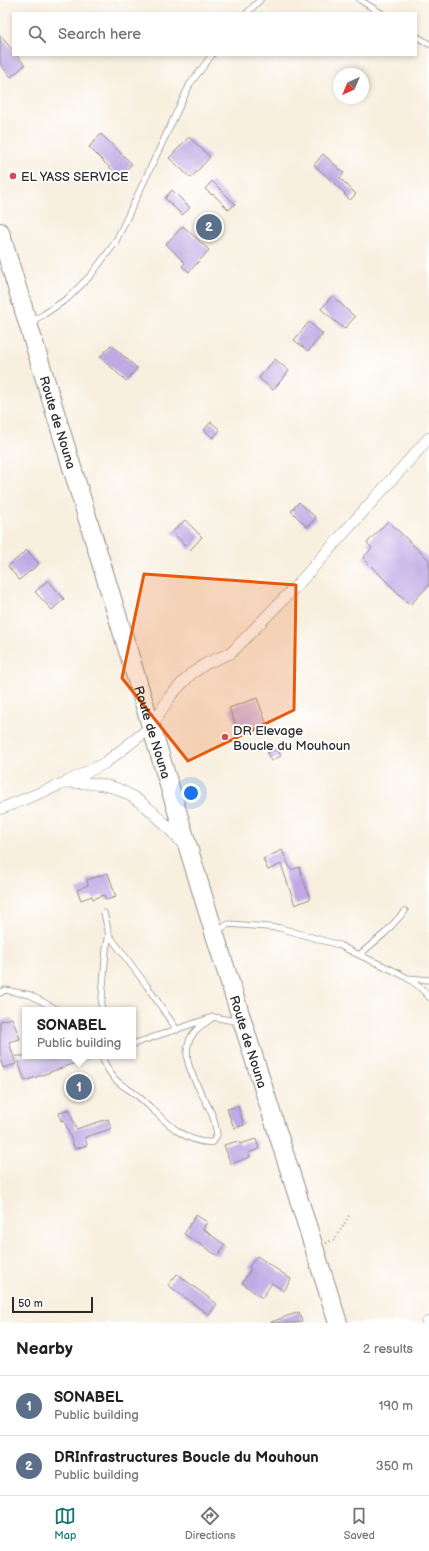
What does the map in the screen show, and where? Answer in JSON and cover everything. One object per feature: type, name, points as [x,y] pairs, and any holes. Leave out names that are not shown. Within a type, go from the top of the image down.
[{"type":"main road","name":"Route de Nouna","points":[[1,239],[28,322],[242,1023],[338,1323]]},
{"type":"street","points":[[0,809],[67,782],[105,763],[152,727],[171,696],[191,674],[207,663],[231,652],[299,583],[429,438]]},
{"type":"street","points":[[67,782],[90,783],[115,788],[139,800],[165,824],[189,851]]},
{"type":"lane","points":[[248,12],[260,0]]},
{"type":"lane","points":[[360,0],[379,12]]},
{"type":"lane","points":[[417,37],[429,44]]},
{"type":"lane","points":[[28,322],[43,315],[68,298],[92,275],[115,243],[190,84],[211,56]]},
{"type":"lane","points":[[359,955],[385,933],[405,910]]},
{"type":"lane","points":[[104,913],[109,935],[148,986],[177,1030]]},
{"type":"lane","points":[[214,932],[230,924],[280,928],[339,945],[392,970],[429,993]]},
{"type":"lane","points":[[101,1007],[106,949],[109,935]]},
{"type":"lane","points":[[404,978],[429,980]]},
{"type":"lane","points":[[422,989],[429,997]]},
{"type":"lane","points":[[0,994],[5,990],[30,994],[53,1007]]},
{"type":"lane","points":[[136,1043],[214,1017],[242,1023]]},
{"type":"lane","points":[[104,1059],[114,1078],[139,1097],[164,1121],[191,1139],[207,1143],[213,1142],[217,1135],[213,1117],[190,1068],[187,1053],[189,1042],[198,1029],[214,1017]]},
{"type":"path","points":[[314,1249],[334,1239],[350,1214]]},
{"type":"highlighted area","points":[[144,574],[296,585],[294,710],[188,761],[122,678]]},
{"type":"building","points":[[0,35],[12,50],[12,56],[17,56],[25,65],[11,77],[0,64]]},
{"type":"building","points":[[101,134],[132,164],[119,177],[89,147]]},
{"type":"building","points":[[189,137],[210,157],[191,178],[169,158]]},
{"type":"building","points":[[323,154],[344,173],[340,178],[356,194],[350,200],[344,194],[345,193],[314,165]]},
{"type":"building","points":[[212,181],[235,204],[229,210],[213,194],[212,195],[205,189]]},
{"type":"building","points":[[172,190],[190,208],[182,215],[165,198]]},
{"type":"building","points":[[183,226],[209,250],[189,272],[182,266],[185,263],[166,244]]},
{"type":"building","points":[[332,296],[355,317],[344,329],[321,309]]},
{"type":"building","points":[[309,322],[323,334],[308,351],[294,340]]},
{"type":"building","points":[[111,345],[137,368],[126,381],[100,357]]},
{"type":"building","points":[[275,359],[289,371],[273,390],[259,378]]},
{"type":"building","points":[[211,422],[220,430],[213,438],[204,430]]},
{"type":"building","points":[[299,502],[316,518],[307,527],[291,511]]},
{"type":"building","points":[[185,520],[202,537],[190,550],[172,532]]},
{"type":"building","points":[[388,521],[429,560],[429,585],[410,605],[363,558],[372,548],[367,543]]},
{"type":"building","points":[[27,550],[39,564],[19,580],[8,566]]},
{"type":"building","points":[[48,580],[64,599],[52,610],[35,592]]},
{"type":"building","points":[[257,698],[267,725],[240,736],[229,708]]},
{"type":"building","points":[[277,749],[281,756],[271,761],[267,753]]},
{"type":"building","points":[[282,850],[291,870],[299,867],[310,899],[295,905],[281,864],[268,870],[263,859]]},
{"type":"building","points":[[108,873],[116,897],[106,900],[104,895],[93,899],[92,896],[81,900],[77,890],[88,885],[87,880]]},
{"type":"building","points":[[12,1018],[20,1039],[9,1042],[16,1064],[3,1068],[0,1058],[0,1021]]},
{"type":"building","points":[[16,1056],[22,1056],[22,1059],[87,1059],[25,1081]]},
{"type":"building","points":[[238,1106],[244,1125],[234,1128],[227,1109]]},
{"type":"building","points":[[69,1109],[76,1129],[108,1119],[111,1129],[85,1137],[87,1145],[75,1149],[64,1120],[61,1121],[59,1113]]},
{"type":"building","points":[[256,1139],[259,1149],[248,1153],[250,1157],[231,1164],[224,1145],[238,1141],[240,1144]]},
{"type":"building","points":[[196,1215],[207,1222],[203,1229],[225,1245],[218,1256],[184,1234]]},
{"type":"building","points":[[257,1256],[291,1279],[284,1291],[272,1283],[262,1298],[242,1283],[251,1269],[249,1267]]},
{"type":"building","points":[[177,1274],[217,1304],[209,1315],[168,1285]]},
{"type":"building","points":[[299,1312],[302,1321],[295,1323],[271,1323],[271,1322]]},
{"type":"place","name":"EL YASS SERVICE","points":[[13,176]]},
{"type":"place","name":"DRInfrastructures Boucle du Mouhoun","points":[[209,227]]},
{"type":"place","name":"DR Elevage Boucle du Mouhoun","points":[[225,737]]},
{"type":"place","name":"SONABEL","points":[[79,1087]]}]
